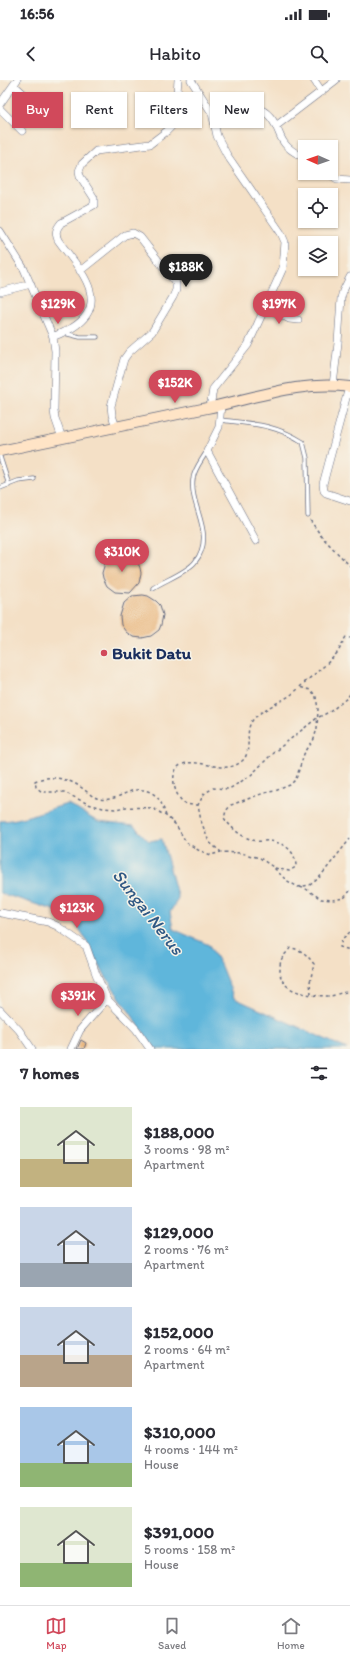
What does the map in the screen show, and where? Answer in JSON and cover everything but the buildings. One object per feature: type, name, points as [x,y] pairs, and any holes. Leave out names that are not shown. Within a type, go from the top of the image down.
[{"type":"street","points":[[53,337],[78,323],[91,306],[92,294],[80,271],[58,240],[56,233],[57,227],[61,223],[94,205],[94,198],[80,176],[79,171],[82,164],[96,151],[150,144],[167,131],[171,127],[175,116],[178,80]]},
{"type":"street","points":[[191,80],[210,109]]},
{"type":"street","points":[[314,80],[322,92]]},
{"type":"street","points":[[276,126],[336,80]]},
{"type":"street","points":[[0,104],[16,82],[25,92]]},
{"type":"street","points":[[0,109],[22,131]]},
{"type":"street","points":[[264,111],[270,116],[285,145],[298,154]]},
{"type":"street","points":[[210,408],[213,389],[244,351],[266,307],[283,268],[285,251],[284,239],[227,155],[217,136],[215,128]]},
{"type":"street","points":[[338,179],[350,180]]},
{"type":"street","points":[[0,231],[24,269],[53,337],[55,359],[54,411],[62,438]]},
{"type":"street","points":[[80,271],[125,235],[133,233],[140,237],[176,283],[176,290],[152,332],[129,352],[124,359],[111,406],[116,427]]},
{"type":"street","points":[[333,386],[341,298],[350,277]]},
{"type":"street","points":[[0,292],[30,284]]},
{"type":"street","points":[[266,307],[289,319],[298,320]]},
{"type":"street","points":[[0,451],[210,408],[299,386],[349,387],[323,484],[324,491],[326,493],[350,501]]},
{"type":"street","points":[[221,405],[220,420],[207,451],[256,541]]},
{"type":"street","points":[[1,913],[48,922],[84,943],[107,999],[136,1029],[150,1049]]},
{"type":"street","points":[[71,1049],[80,1030],[107,999]]},
{"type":"street","points":[[0,1010],[20,1030],[32,1049]]},
{"type":"lane","points":[[63,332],[72,336],[97,337]]},
{"type":"lane","points":[[220,420],[270,426],[294,436],[303,442],[307,458],[308,516]]},
{"type":"lane","points":[[153,588],[191,566],[200,554],[203,527],[193,483],[196,471],[207,451]]},
{"type":"lane","points":[[0,457],[9,485]]},
{"type":"lane","points":[[0,488],[34,479]]},
{"type":"path","points":[[308,516],[322,537],[350,566]]},
{"type":"path","points":[[198,805],[188,805],[181,800],[174,790],[174,774],[176,768],[183,764],[197,763],[216,767],[229,767],[242,761],[246,755],[249,728],[253,720],[300,688],[338,651],[346,637],[350,638]]},
{"type":"path","points":[[273,867],[289,871],[296,866],[296,858],[285,844],[269,841],[258,841],[235,832],[224,818],[226,811],[231,805],[290,785],[296,779],[304,754],[314,739],[318,709],[316,698],[311,690],[300,688]]},
{"type":"path","points":[[221,852],[209,842],[201,821],[198,805],[204,794],[214,788],[229,788],[250,776],[273,753],[317,718],[331,711],[350,694]]},
{"type":"path","points":[[166,816],[162,802],[150,792],[141,789],[130,790],[112,800],[100,799],[92,796],[80,786],[70,781],[42,778],[35,781],[36,787],[42,792],[64,792],[88,804],[103,808],[152,808],[166,816],[176,825],[186,842],[198,850],[211,855],[221,852],[241,853],[260,858],[273,867],[286,880],[298,887],[306,889],[321,899],[332,900],[344,898],[350,891]]},
{"type":"path","points":[[298,887],[310,885],[319,878],[350,839]]},
{"type":"path","points":[[350,932],[342,939],[340,947],[350,950]]},
{"type":"path","points":[[310,994],[310,982],[314,964],[306,953],[290,948],[281,961],[280,977],[284,986],[296,992],[310,994],[330,996],[346,992],[350,993]]},
{"type":"water","name":"Sungai Nerus","points":[[68,804],[98,822],[134,826],[149,841],[162,839],[178,899],[170,912],[173,929],[209,945],[220,964],[234,998],[347,1049],[155,1049],[107,979],[84,936],[70,915],[0,893],[0,821],[25,817]]},
{"type":"place","name":"Bukit Datu","points":[[104,653]]}]
